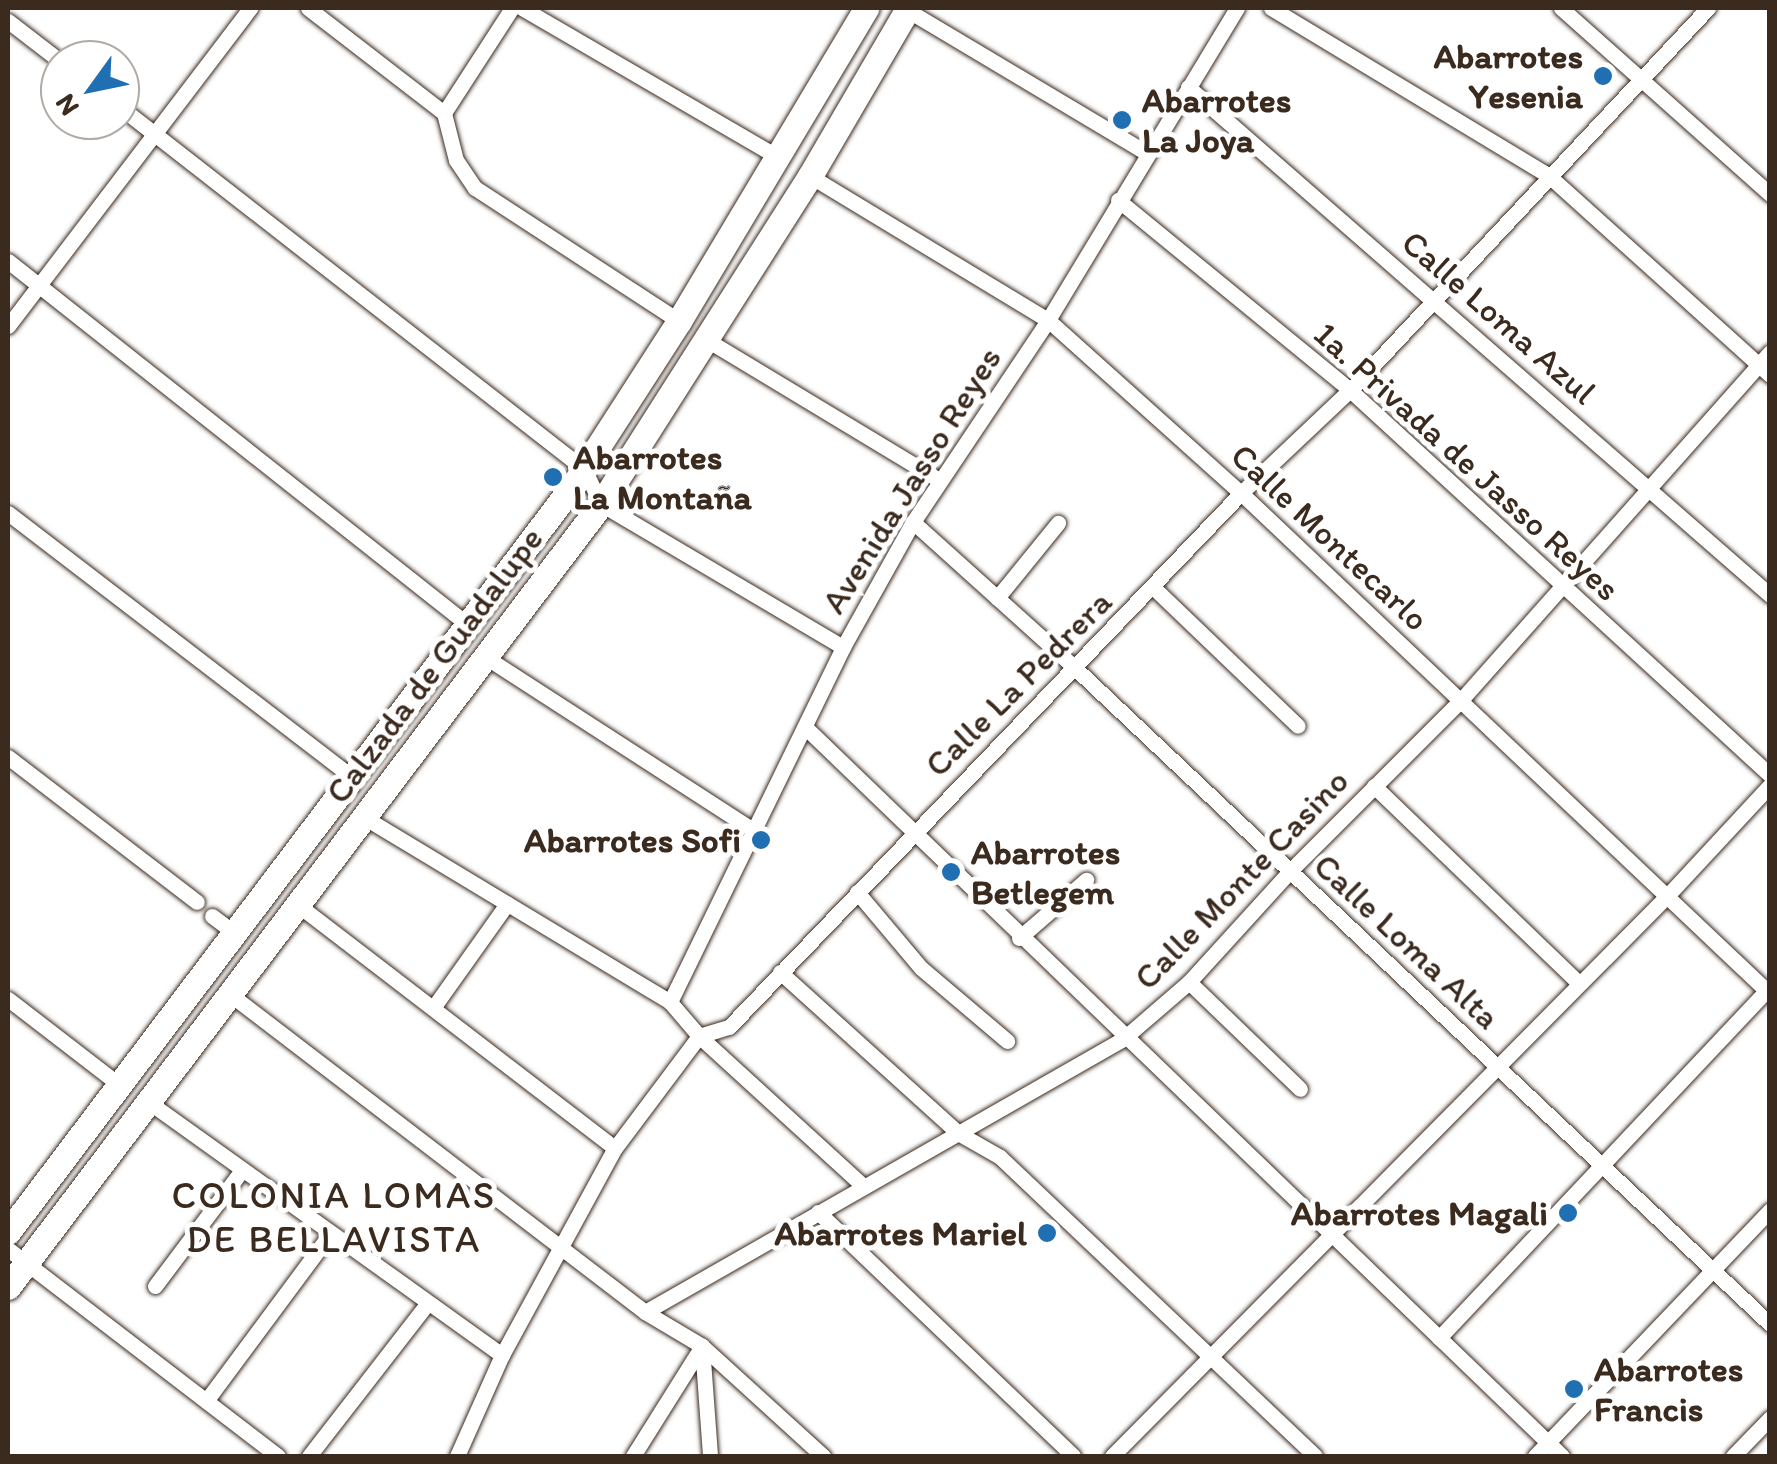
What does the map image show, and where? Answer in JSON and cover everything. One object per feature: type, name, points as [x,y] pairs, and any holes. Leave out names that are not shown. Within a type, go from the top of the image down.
[{"type":"main road","name":"Calzada de Guadalupe","points":[[8,1232],[122,1086],[222,923],[352,777],[584,469],[678,322],[866,8]]},
{"type":"main road","name":"Calzada de Guadalupe","points":[[8,1287],[16,1256],[150,1103],[362,816],[601,504],[810,176],[908,9]]},
{"type":"street","points":[[8,326],[250,8]]},
{"type":"street","points":[[308,8],[444,113],[456,160],[475,188],[678,322]]},
{"type":"street","points":[[444,113],[512,8]]},
{"type":"street","points":[[522,8],[778,157]]},
{"type":"street","name":"Avenida Jasso Reyes","points":[[670,1002],[843,647],[913,522],[1048,320],[1237,8]]},
{"type":"street","points":[[1271,8],[1548,175],[1766,364]]},
{"type":"street","points":[[1561,8],[1770,194]]},
{"type":"street","name":"Calle La Pedrera","points":[[456,1456],[502,1355],[615,1148],[700,1036],[729,1027],[1241,493],[1350,390],[1639,76],[1708,8]]},
{"type":"street","points":[[908,9],[1147,153]]},
{"type":"street","points":[[8,21],[40,46]]},
{"type":"street","name":"Calle Loma Azul","points":[[1188,87],[1770,595]]},
{"type":"street","points":[[140,121],[584,469],[601,504],[843,647]]},
{"type":"street","name":"Calle Montecarlo","points":[[810,176],[1048,320],[1241,493],[1768,992]]},
{"type":"street","name":"1a. Privada de Jasso Reyes","points":[[1118,200],[1350,390],[1770,775]]},
{"type":"street","points":[[8,261],[468,624]]},
{"type":"street","points":[[707,340],[939,480]]},
{"type":"street","name":"Calle Monte Casino","points":[[645,1312],[1123,1038],[1189,982],[1290,872],[1460,700],[1766,364]]},
{"type":"street","points":[[8,513],[352,777]]},
{"type":"street","name":"Calle Loma Alta","points":[[913,522],[1076,668],[1770,1324]]},
{"type":"street","points":[[998,598],[1058,523]]},
{"type":"street","points":[[1154,588],[1298,726]]},
{"type":"street","points":[[484,656],[754,830]]},
{"type":"street","points":[[804,727],[1019,938],[1562,1456]]},
{"type":"street","points":[[8,757],[197,902]]},
{"type":"street","points":[[1374,786],[1578,982]]},
{"type":"street","points":[[1112,1456],[1767,793]]},
{"type":"street","points":[[362,816],[670,1002],[700,1036],[863,1186]]},
{"type":"street","points":[[1019,938],[1086,880]]},
{"type":"street","points":[[857,892],[921,968],[1007,1041]]},
{"type":"street","points":[[432,1008],[508,904]]},
{"type":"street","points":[[298,905],[615,1148]]},
{"type":"street","points":[[780,972],[958,1133],[1000,1157],[1315,1456]]},
{"type":"street","points":[[1189,982],[1300,1090]]},
{"type":"street","points":[[1438,1338],[1768,992]]},
{"type":"street","points":[[231,995],[645,1312],[702,1346],[823,1456]]},
{"type":"street","points":[[8,1000],[122,1086]]},
{"type":"street","points":[[150,1103],[502,1355]]},
{"type":"street","points":[[155,1286],[242,1170]]},
{"type":"street","points":[[1535,1456],[1770,1210]]},
{"type":"street","points":[[818,1212],[1073,1456]]},
{"type":"street","points":[[206,1401],[330,1234]]},
{"type":"street","points":[[16,1256],[278,1456]]},
{"type":"street","points":[[309,1456],[428,1304]]},
{"type":"street","points":[[633,1456],[702,1346]]},
{"type":"street","points":[[702,1346],[710,1456]]},
{"type":"street","points":[[1733,1456],[1770,1418]]},
{"type":"place","name":"Abarrotes Yesenia","points":[[1603,76]]},
{"type":"place","name":"Abarrotes La Joya","points":[[1122,120]]},
{"type":"place","name":"Abarrotes La Montaña","points":[[553,477]]},
{"type":"place","name":"Abarrotes Sofi","points":[[761,840]]},
{"type":"place","name":"Abarrotes Betlegem","points":[[951,872]]},
{"type":"place","name":"Abarrotes Magali","points":[[1568,1213]]},
{"type":"place","name":"Abarrotes Mariel","points":[[1047,1233]]},
{"type":"place","name":"Abarrotes Francis","points":[[1574,1389]]},
{"type":"district","name":"COLONIA LOMAS DE BELLAVISTA","points":[[334,1218]]}]
